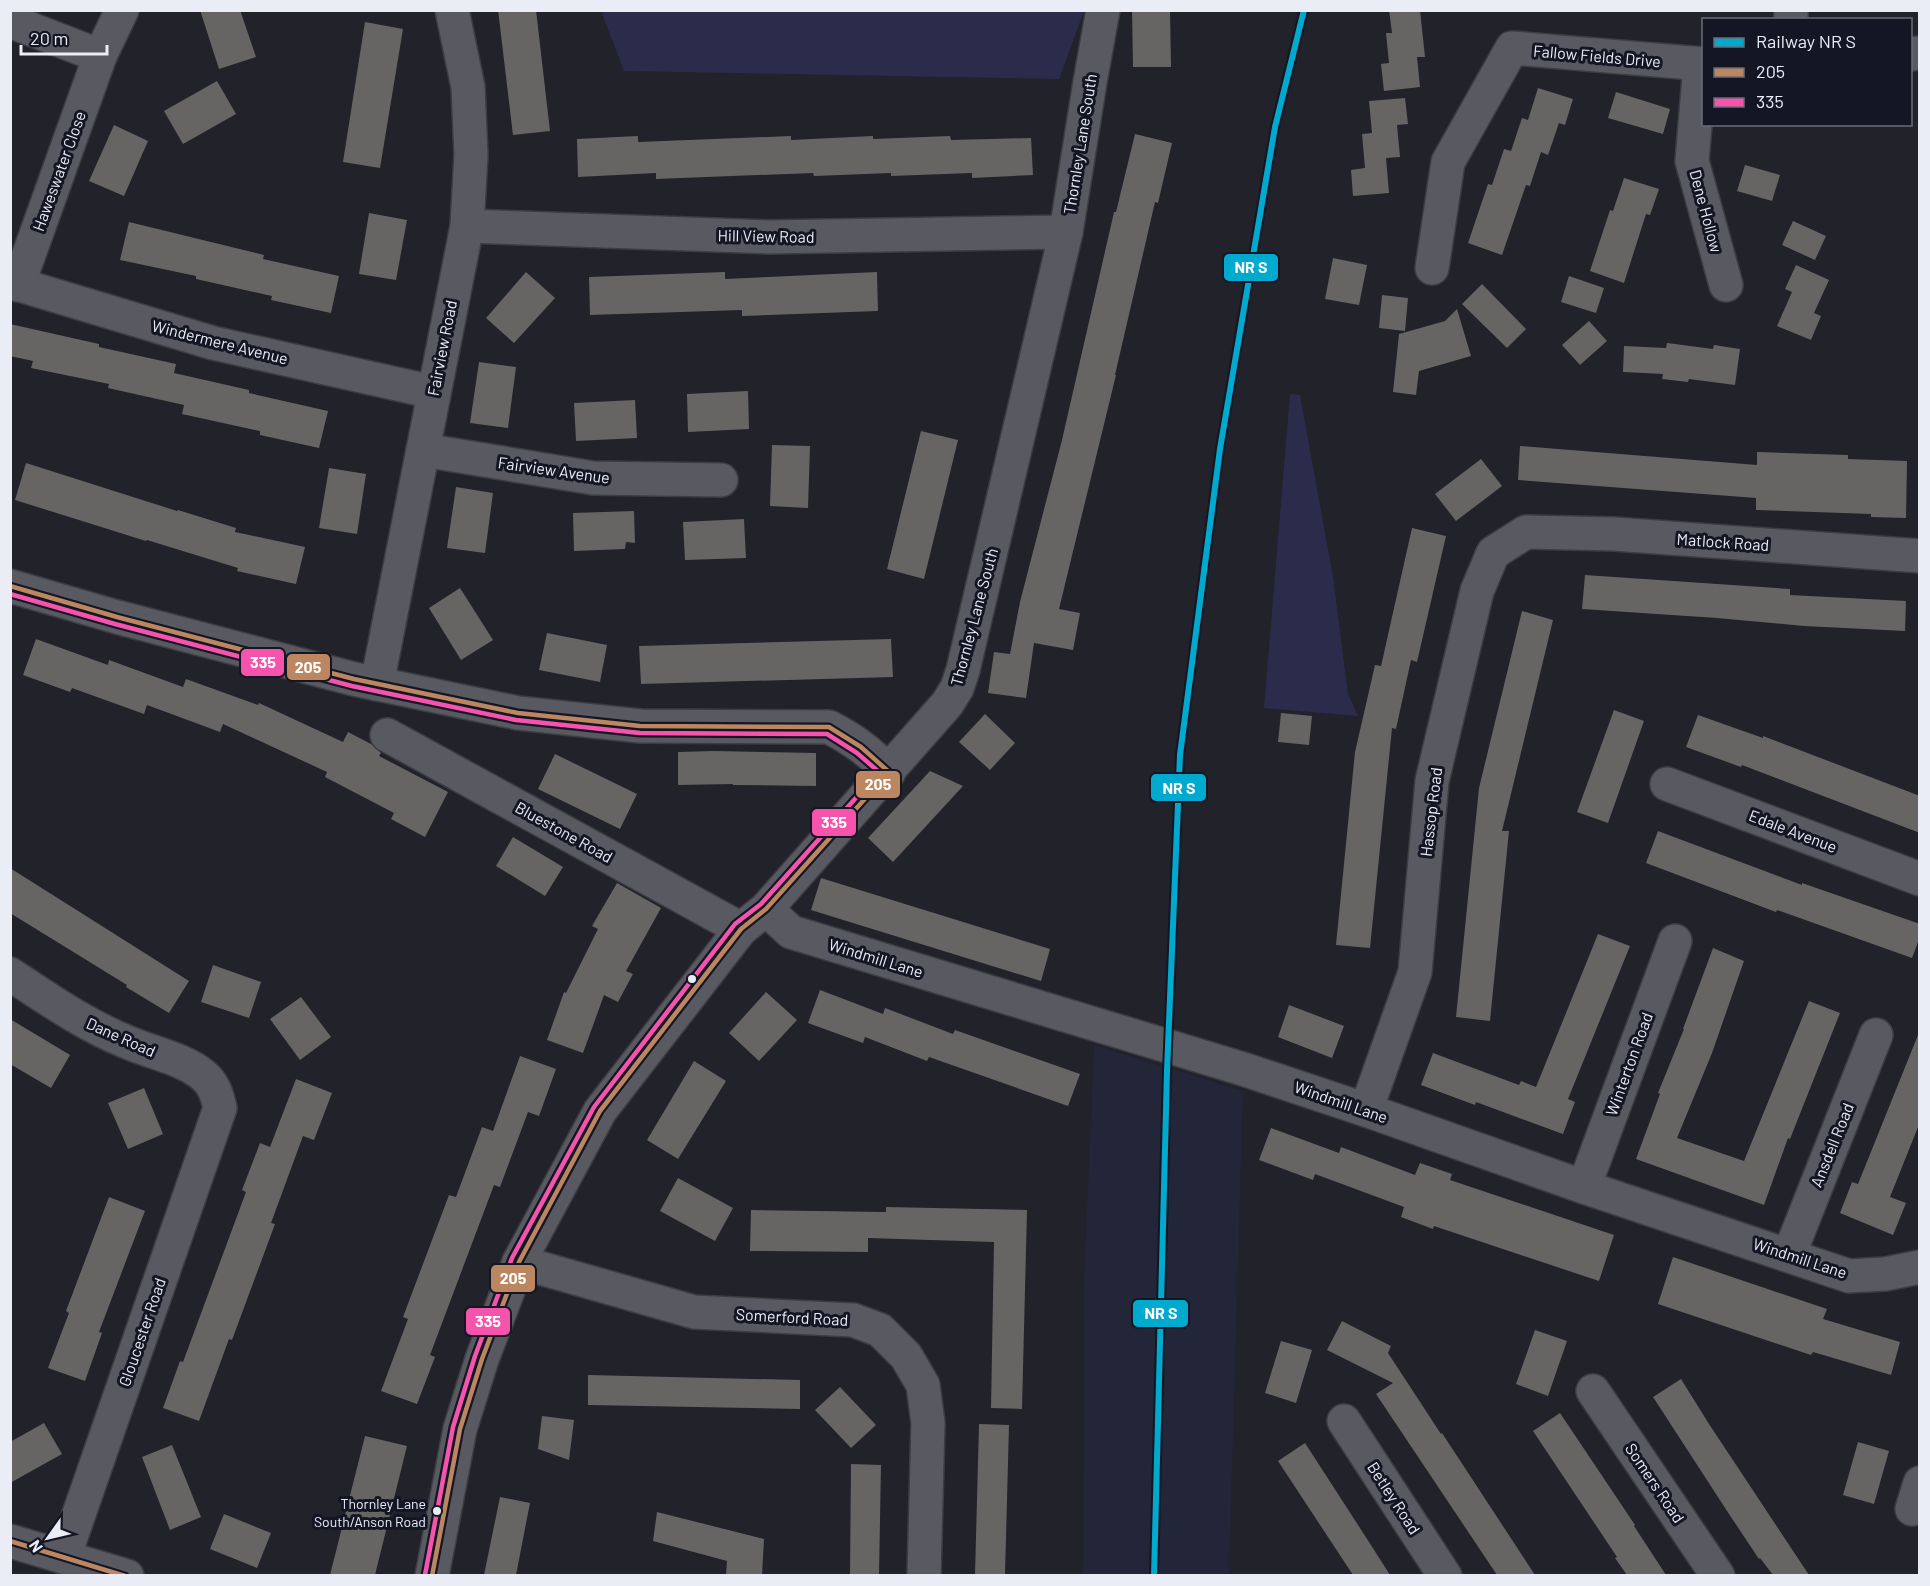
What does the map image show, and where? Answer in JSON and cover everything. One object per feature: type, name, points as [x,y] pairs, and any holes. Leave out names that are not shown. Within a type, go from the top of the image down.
[{"type":"street","name":"Haweswater Close","points":[[14,284],[100,56],[122,10]]},
{"type":"street","name":"Fairview Road","points":[[377,684],[466,226],[471,155],[468,87],[452,10]]},
{"type":"street","name":"Thornley Lane South","points":[[432,1575],[460,1429],[482,1359],[519,1262],[600,1111],[741,929],[766,909],[889,772],[947,704],[957,688],[1066,232],[1103,10]]},
{"type":"street","points":[[10,21],[100,56]]},
{"type":"street","name":"Fallow Fields Drive","points":[[1432,268],[1448,162],[1512,48],[1702,65]]},
{"type":"street","name":"Dene Hollow","points":[[1702,65],[1692,161],[1726,285]]},
{"type":"street","name":"Hill View Road","points":[[466,226],[769,237],[1066,232]]},
{"type":"street","name":"Windermere Avenue","points":[[14,284],[213,344],[433,392]]},
{"type":"street","name":"Fairview Avenue","points":[[423,450],[593,478],[721,480]]},
{"type":"street","name":"Matlock Road","points":[[1526,532],[1614,534],[1920,556]]},
{"type":"street","name":"Hassop Road","points":[[1366,1110],[1414,972],[1432,781],[1477,591],[1493,553],[1526,532]]},
{"type":"street","points":[[10,586],[117,617],[377,684],[518,713],[640,726],[829,727],[866,749],[889,772]]},
{"type":"street","name":"Bluestone Road","points":[[387,735],[741,929]]},
{"type":"street","name":"Edale Avenue","points":[[1667,784],[1920,879]]},
{"type":"street","name":"Windmill Lane","points":[[766,909],[791,932],[1243,1070],[1849,1276],[1885,1274],[1920,1267]]},
{"type":"street","name":"Winterton Road","points":[[1584,1187],[1675,941]]},
{"type":"street","name":"Dane Road","points":[[10,974],[65,1011],[125,1042],[184,1064],[203,1076],[217,1094],[220,1108]]},
{"type":"street","name":"Ansdell Road","points":[[1789,1255],[1876,1035]]},
{"type":"street","name":"Gloucester Road","points":[[64,1557],[220,1108]]},
{"type":"street","name":"Somerford Road","points":[[519,1262],[694,1311],[853,1320],[880,1330],[906,1356],[923,1385],[928,1423],[924,1575]]},
{"type":"street","name":"Somers Road","points":[[1593,1391],[1718,1575]]},
{"type":"street","name":"Betley Road","points":[[1344,1421],[1445,1575]]},
{"type":"street","points":[[10,1541],[127,1575]]},
{"type":"shaded area","points":[[601,11],[1084,11],[1059,79],[624,71]]},
{"type":"shaded area","points":[[1290,394],[1300,395],[1333,577],[1348,694],[1358,716],[1264,708]]},
{"type":"shaded area","points":[[1094,1045],[1243,1091],[1229,1575],[1083,1575],[1084,1279]]},
{"type":"building","points":[[200,10],[240,10],[256,57],[219,69]]},
{"type":"building","points":[[498,10],[536,10],[550,131],[513,135]]},
{"type":"building","points":[[1132,10],[1170,10],[1171,67],[1133,67]]},
{"type":"building","points":[[1389,10],[1420,10],[1425,57],[1417,57],[1420,87],[1384,91],[1381,64],[1389,63],[1386,33],[1392,33]]},
{"type":"building","points":[[365,22],[403,29],[380,168],[343,162]]},
{"type":"building","points":[[217,81],[236,114],[183,144],[164,111]]},
{"type":"building","points":[[1538,88],[1573,99],[1565,125],[1559,123],[1548,155],[1541,152],[1530,186],[1526,185],[1502,255],[1468,243],[1488,184],[1492,185],[1504,149],[1511,151],[1522,118],[1528,120]]},
{"type":"building","points":[[1616,92],[1670,109],[1663,134],[1608,118]]},
{"type":"building","points":[[1405,98],[1408,124],[1397,125],[1400,157],[1386,158],[1389,193],[1353,196],[1351,170],[1365,168],[1362,134],[1372,133],[1369,101]]},
{"type":"building","points":[[114,125],[148,141],[124,196],[89,181]]},
{"type":"building","points":[[1135,134],[1172,143],[1158,203],[1155,202],[1059,609],[1080,613],[1073,650],[1034,643],[1026,698],[988,693],[994,652],[1010,654],[1020,602],[1062,440],[1114,212],[1116,212]]},
{"type":"building","points":[[638,136],[638,142],[791,136],[791,140],[873,136],[873,139],[950,136],[951,140],[1031,138],[1033,175],[972,178],[972,173],[814,176],[813,173],[656,179],[656,173],[578,177],[577,139]]},
{"type":"building","points":[[1745,165],[1780,175],[1772,201],[1737,191]]},
{"type":"building","points":[[1624,178],[1659,189],[1650,215],[1646,214],[1624,283],[1590,271],[1610,210],[1613,211]]},
{"type":"building","points":[[369,213],[407,220],[396,280],[359,274]]},
{"type":"building","points":[[1793,221],[1826,236],[1815,260],[1782,245]]},
{"type":"building","points":[[129,222],[264,255],[263,259],[339,276],[331,313],[271,300],[272,296],[196,279],[196,276],[120,260]]},
{"type":"building","points":[[1333,258],[1367,265],[1359,305],[1325,299]]},
{"type":"building","points":[[1796,265],[1829,280],[1814,313],[1821,316],[1811,340],[1777,326],[1792,292],[1785,289]]},
{"type":"building","points":[[526,272],[555,298],[514,343],[486,318]]},
{"type":"building","points":[[725,272],[725,279],[877,272],[878,311],[742,316],[742,310],[590,315],[589,277]]},
{"type":"building","points":[[1569,276],[1604,288],[1596,313],[1561,302]]},
{"type":"building","points":[[1482,284],[1526,329],[1507,348],[1462,304]]},
{"type":"building","points":[[1382,295],[1408,298],[1405,331],[1379,328]]},
{"type":"building","points":[[1457,309],[1471,356],[1419,371],[1416,395],[1393,392],[1399,334],[1445,321]]},
{"type":"building","points":[[1589,321],[1607,341],[1580,365],[1562,345]]},
{"type":"building","points":[[10,324],[176,364],[174,373],[328,411],[319,448],[260,435],[260,431],[182,414],[184,405],[108,388],[109,384],[31,368],[33,361],[10,356]]},
{"type":"building","points":[[1667,343],[1713,349],[1714,345],[1740,349],[1735,385],[1689,379],[1688,382],[1662,379],[1663,374],[1623,372],[1624,346],[1666,348]]},
{"type":"building","points":[[479,362],[516,367],[508,428],[470,423]]},
{"type":"building","points":[[748,391],[749,429],[688,432],[687,394]]},
{"type":"building","points":[[635,400],[637,438],[576,441],[574,403]]},
{"type":"building","points":[[921,431],[958,440],[924,579],[887,569]]},
{"type":"building","points":[[772,445],[810,446],[808,508],[770,506]]},
{"type":"building","points":[[1520,446],[1757,465],[1757,452],[1848,455],[1848,459],[1907,461],[1906,518],[1871,517],[1871,514],[1756,510],[1756,498],[1518,480]]},
{"type":"building","points":[[1481,459],[1502,486],[1456,521],[1435,494]]},
{"type":"building","points":[[26,463],[236,528],[235,532],[305,547],[296,584],[237,571],[238,568],[15,500]]},
{"type":"building","points":[[329,468],[366,474],[357,534],[319,528]]},
{"type":"building","points":[[456,487],[493,493],[485,553],[447,548]]},
{"type":"building","points":[[634,511],[635,543],[626,542],[625,549],[574,551],[573,513]]},
{"type":"building","points":[[744,519],[746,558],[685,560],[683,522]]},
{"type":"building","points":[[1412,528],[1446,536],[1417,662],[1411,660],[1396,729],[1392,728],[1370,948],[1336,945],[1355,752],[1375,665],[1381,666]]},
{"type":"building","points":[[1585,575],[1790,589],[1790,595],[1906,601],[1905,631],[1804,626],[1582,609]]},
{"type":"building","points":[[460,588],[493,640],[461,660],[429,608]]},
{"type":"building","points":[[1522,611],[1553,620],[1502,831],[1509,831],[1490,1021],[1456,1017],[1479,788]]},
{"type":"building","points":[[547,633],[607,645],[600,682],[539,670]]},
{"type":"building","points":[[36,639],[108,665],[109,660],[183,687],[186,679],[258,705],[259,703],[343,742],[348,732],[371,744],[381,753],[379,756],[448,792],[425,837],[391,819],[394,813],[325,777],[327,772],[223,724],[220,732],[147,705],[144,714],[72,688],[70,692],[23,675]]},
{"type":"building","points":[[891,639],[893,677],[641,684],[639,646]]},
{"type":"building","points":[[1614,710],[1644,721],[1608,823],[1577,812]]},
{"type":"building","points":[[1281,713],[1312,716],[1309,745],[1278,742]]},
{"type":"building","points":[[985,714],[1015,743],[990,770],[959,742]]},
{"type":"building","points":[[1698,715],[1763,738],[1763,736],[1920,796],[1920,833],[1742,765],[1741,767],[1686,747]]},
{"type":"building","points":[[678,752],[816,753],[816,786],[678,785]]},
{"type":"building","points":[[555,754],[637,794],[620,829],[538,789]]},
{"type":"building","points":[[930,771],[963,786],[893,862],[868,838]]},
{"type":"building","points":[[1658,831],[1802,885],[1802,883],[1920,924],[1920,937],[1912,958],[1777,910],[1776,912],[1646,863]]},
{"type":"building","points":[[513,837],[563,867],[545,896],[496,866]]},
{"type":"building","points":[[10,868],[189,981],[169,1013],[10,913]]},
{"type":"building","points":[[821,878],[1050,949],[1041,981],[811,910]]},
{"type":"building","points":[[617,883],[661,908],[626,971],[633,974],[618,1002],[604,995],[583,1053],[547,1040],[564,992],[566,993],[598,929],[592,926]]},
{"type":"building","points":[[1598,934],[1630,946],[1568,1099],[1575,1102],[1563,1134],[1476,1102],[1475,1105],[1421,1085],[1433,1053],[1519,1085],[1521,1081],[1536,1087]]},
{"type":"building","points":[[1713,948],[1744,961],[1712,1053],[1677,1138],[1744,1161],[1809,1001],[1840,1013],[1790,1139],[1788,1138],[1764,1205],[1636,1159],[1660,1094],[1658,1093]]},
{"type":"building","points":[[213,965],[261,982],[249,1018],[201,1002]]},
{"type":"building","points":[[820,990],[883,1014],[885,1008],[953,1034],[955,1030],[1080,1074],[1068,1106],[929,1057],[927,1061],[865,1037],[863,1043],[808,1023]]},
{"type":"building","points":[[766,992],[797,1020],[759,1061],[729,1033]]},
{"type":"building","points":[[301,997],[331,1037],[300,1060],[270,1019]]},
{"type":"building","points":[[1289,1005],[1344,1026],[1332,1058],[1278,1037]]},
{"type":"building","points":[[10,1019],[70,1055],[51,1088],[10,1064]]},
{"type":"building","points":[[1918,1035],[1920,1122],[1890,1197],[1906,1203],[1893,1235],[1840,1213],[1852,1182],[1858,1184]]},
{"type":"building","points":[[520,1056],[556,1069],[539,1116],[528,1112],[500,1187],[494,1185],[430,1355],[435,1357],[417,1404],[381,1391],[408,1319],[403,1317],[449,1195],[456,1197],[482,1127],[493,1131]]},
{"type":"building","points":[[694,1061],[726,1081],[678,1159],[647,1140]]},
{"type":"building","points":[[296,1079],[332,1093],[314,1140],[303,1136],[271,1223],[275,1224],[199,1421],[163,1408],[180,1361],[183,1362],[246,1192],[242,1190],[260,1143],[270,1147]]},
{"type":"building","points":[[144,1088],[163,1134],[128,1149],[108,1103]]},
{"type":"building","points":[[1271,1128],[1339,1153],[1341,1147],[1415,1175],[1420,1163],[1452,1174],[1450,1180],[1614,1235],[1599,1281],[1434,1226],[1433,1229],[1401,1217],[1404,1207],[1315,1174],[1313,1180],[1259,1160]]},
{"type":"building","points":[[678,1178],[733,1208],[715,1241],[660,1211]]},
{"type":"building","points":[[109,1197],[145,1211],[99,1332],[102,1333],[85,1381],[48,1368],[69,1313],[66,1311]]},
{"type":"building","points":[[886,1207],[1027,1210],[1022,1409],[991,1408],[994,1242],[868,1238],[868,1252],[750,1251],[751,1210],[886,1212]]},
{"type":"building","points":[[1673,1257],[1827,1309],[1823,1319],[1900,1342],[1891,1375],[1813,1352],[1811,1355],[1658,1304]]},
{"type":"building","points":[[1342,1321],[1391,1346],[1388,1353],[1535,1575],[1497,1575],[1376,1394],[1393,1383],[1327,1350]]},
{"type":"building","points":[[1535,1330],[1567,1341],[1548,1396],[1516,1384]]},
{"type":"building","points":[[1281,1341],[1312,1350],[1296,1403],[1265,1393]]},
{"type":"building","points":[[588,1375],[800,1380],[800,1409],[588,1405]]},
{"type":"building","points":[[1681,1379],[1809,1575],[1773,1575],[1759,1559],[1729,1514],[1653,1397]]},
{"type":"building","points":[[840,1387],[876,1425],[851,1448],[815,1410]]},
{"type":"building","points":[[1560,1413],[1666,1575],[1627,1575],[1615,1558],[1617,1557],[1533,1431]]},
{"type":"building","points":[[542,1416],[574,1420],[569,1460],[538,1449]]},
{"type":"building","points":[[44,1423],[62,1454],[10,1483],[10,1442]]},
{"type":"building","points":[[979,1424],[1009,1425],[1005,1575],[975,1575]]},
{"type":"building","points":[[365,1436],[407,1446],[375,1575],[330,1575]]},
{"type":"building","points":[[1858,1442],[1889,1451],[1874,1504],[1843,1495]]},
{"type":"building","points":[[1305,1443],[1390,1575],[1353,1575],[1278,1461]]},
{"type":"building","points":[[172,1445],[201,1517],[170,1530],[142,1457]]},
{"type":"building","points":[[851,1464],[881,1465],[879,1575],[850,1575]]},
{"type":"building","points":[[500,1497],[530,1503],[516,1575],[484,1575]]},
{"type":"building","points":[[657,1512],[764,1539],[762,1575],[726,1575],[727,1561],[653,1541]]},
{"type":"building","points":[[224,1514],[271,1533],[257,1568],[210,1549]]},
{"type":"transit line","points":[[1154,1576],[1167,1071],[1180,755],[1220,449],[1275,127],[1304,10]]},
{"type":"transit line","name":"205","points":[[10,586],[117,617],[354,679],[518,713],[640,726],[829,727],[861,747],[889,772],[766,909],[741,929],[600,1111],[519,1262],[482,1359],[460,1429],[432,1576]]},
{"type":"transit line","name":"335","points":[[10,594],[352,686],[516,720],[640,733],[827,734],[857,753],[879,772],[761,904],[735,924],[594,1107],[512,1258],[475,1356],[453,1427],[425,1575]]},
{"type":"transit line","name":"205","points":[[10,1541],[125,1576]]},
{"type":"place","name":"Thornley Lane South/Anson Road","points":[[437,1511]]}]
